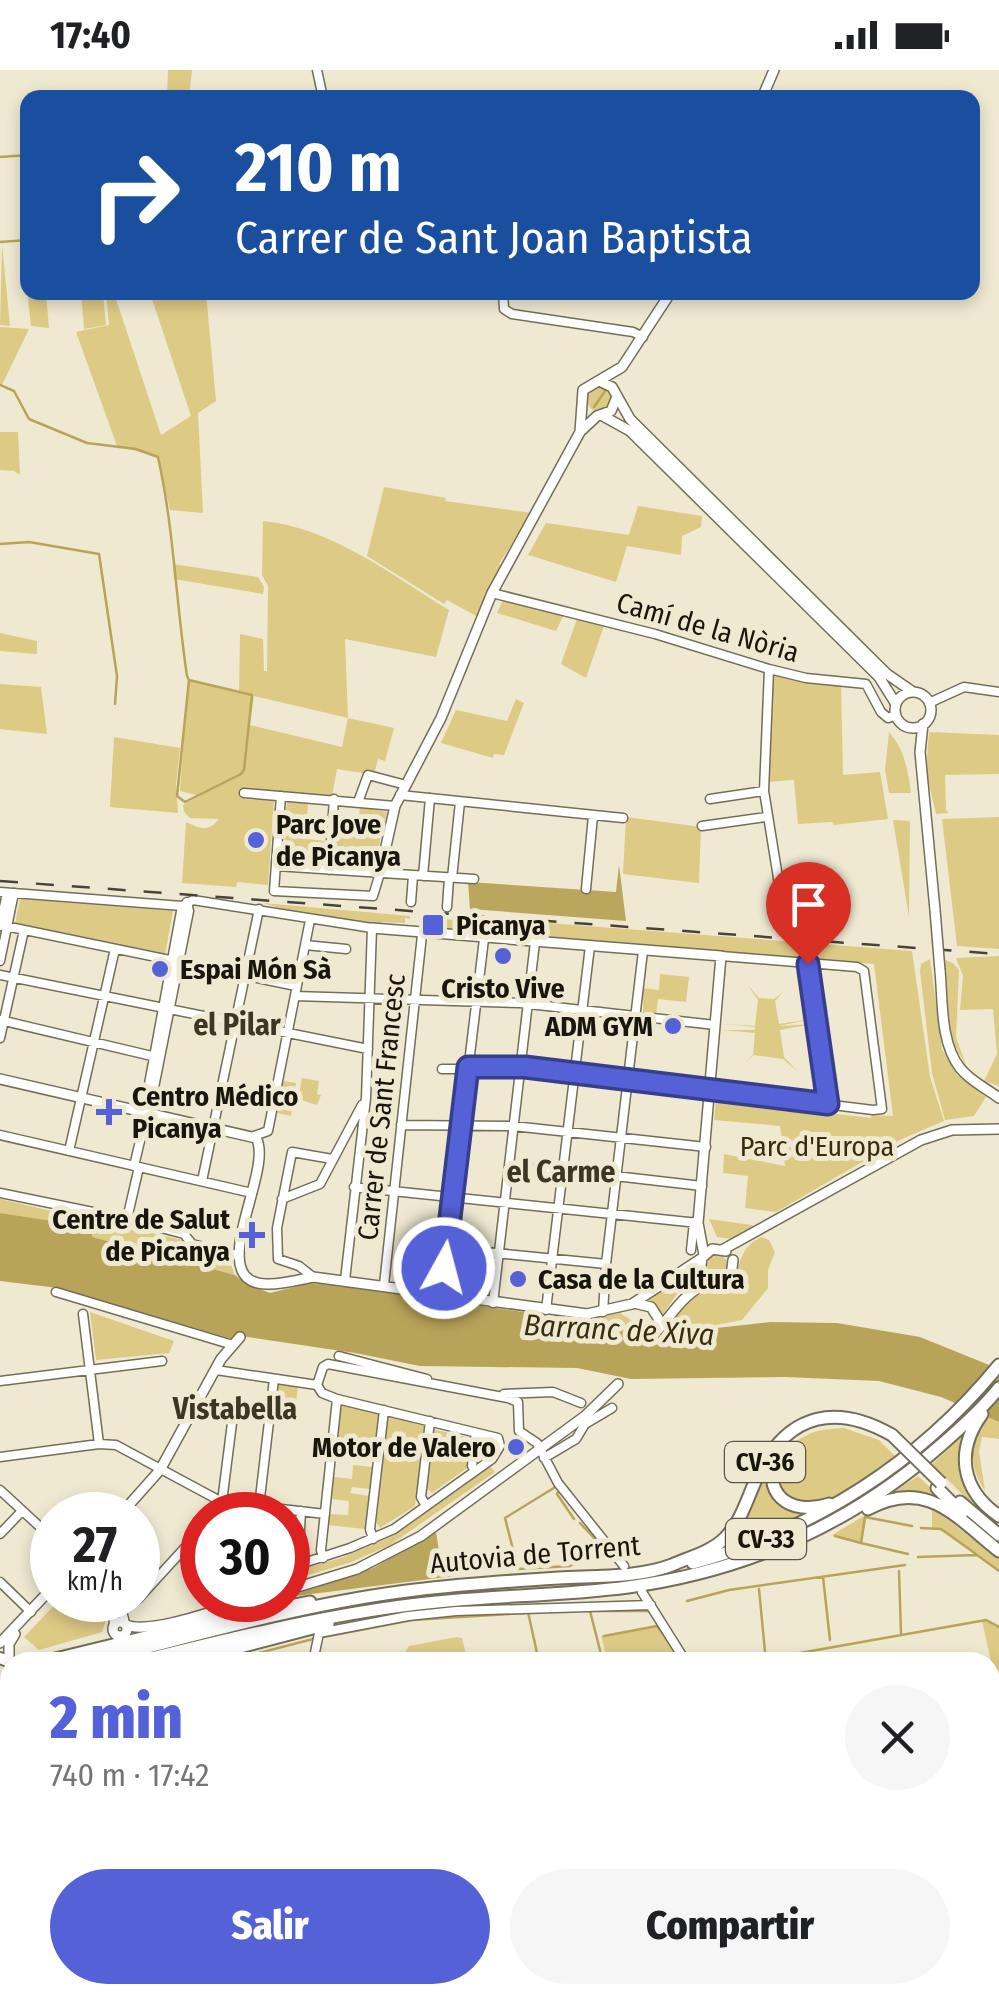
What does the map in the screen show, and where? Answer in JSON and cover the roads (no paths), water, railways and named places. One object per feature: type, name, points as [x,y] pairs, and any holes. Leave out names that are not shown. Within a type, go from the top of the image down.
[{"type":"highway","name":"CV-33","points":[[835,1522],[900,1479],[964,1421],[999,1366]]},
{"type":"highway","points":[[995,1393],[964,1421],[963,1466],[969,1486],[984,1506],[999,1516]]},
{"type":"highway","name":"Autovia de Torrent","points":[[129,1652],[292,1612],[408,1591],[618,1574],[669,1566],[698,1556],[726,1537],[743,1514],[774,1446],[793,1429],[813,1420],[841,1416],[867,1421],[890,1438]]},
{"type":"highway","name":"CV-33","points":[[669,1566],[704,1560],[794,1529],[964,1421]]},
{"type":"highway","points":[[856,1492],[818,1508],[793,1506],[777,1494],[773,1484],[771,1474],[776,1456],[796,1435],[826,1423],[866,1427],[890,1438],[999,1549]]},
{"type":"highway","points":[[939,1485],[999,1534]]},
{"type":"highway","points":[[835,1522],[890,1498],[915,1496],[950,1511],[999,1549]]},
{"type":"highway","name":"Autovia de Torrent","points":[[178,1652],[295,1624],[404,1606],[670,1580],[776,1550],[835,1522]]},
{"type":"highway","points":[[85,1652],[290,1605],[408,1591]]},
{"type":"highway","points":[[222,1652],[404,1606]]},
{"type":"street","points":[[503,300],[504,309],[512,314],[633,332],[643,337]]},
{"type":"street","points":[[281,796],[274,891],[376,894],[395,806],[440,718],[492,593],[580,432],[583,390],[622,366],[667,300]]},
{"type":"street","points":[[580,432],[611,411],[622,366]]},
{"type":"street","points":[[599,381],[610,385],[630,420],[842,630],[898,684],[922,694],[929,703],[920,752],[948,1045],[959,1066],[999,1098]]},
{"type":"street","points":[[584,408],[630,431],[871,668],[890,690],[896,710],[920,752]]},
{"type":"street","name":"Camí de la Nòria","points":[[492,593],[655,634],[769,669],[806,678],[866,684],[881,712],[888,718],[896,710]]},
{"type":"street","points":[[769,669],[764,791],[780,890]]},
{"type":"street","points":[[929,703],[964,688],[999,692]]},
{"type":"street","points":[[896,710],[902,695],[913,692]]},
{"type":"street","points":[[908,727],[924,724]]},
{"type":"street","points":[[358,802],[368,775],[430,798],[624,818]]},
{"type":"street","points":[[710,799],[764,791]]},
{"type":"street","points":[[244,793],[395,806]]},
{"type":"street","points":[[410,902],[430,798]]},
{"type":"street","points":[[329,870],[334,799]]},
{"type":"street","points":[[447,907],[460,802]]},
{"type":"street","points":[[586,889],[593,816]]},
{"type":"street","points":[[702,826],[766,817]]},
{"type":"street","points":[[276,866],[474,879]]},
{"type":"street","points":[[0,961],[7,893],[259,909],[310,920],[422,934],[858,967],[865,974],[883,1106],[879,1111],[520,1067],[442,1069]]},
{"type":"street","points":[[127,1219],[184,904]]},
{"type":"street","points":[[202,1181],[259,909]]},
{"type":"street","points":[[0,1080],[252,1136],[268,1131],[310,920]]},
{"type":"street","points":[[2,926],[245,976],[295,991],[528,1004],[715,1025]]},
{"type":"street","points":[[344,1280],[366,1098],[372,928]]},
{"type":"street","points":[[0,1038],[24,930]]},
{"type":"street","name":"Carrer de Sant Francesc","points":[[384,1285],[422,934]]},
{"type":"street","points":[[441,1294],[484,939]]},
{"type":"street","points":[[493,1302],[535,942]]},
{"type":"street","points":[[305,946],[346,950]]},
{"type":"street","points":[[546,1310],[590,946]]},
{"type":"street","points":[[69,1151],[115,949]]},
{"type":"street","points":[[603,1312],[643,951]]},
{"type":"street","points":[[692,1250],[706,1147],[720,956]]},
{"type":"street","points":[[808,964],[828,1104]]},
{"type":"street","points":[[0,975],[368,1048]]},
{"type":"street","points":[[2,1021],[158,1057]]},
{"type":"street","points":[[986,1087],[999,1089]]},
{"type":"street","points":[[282,1199],[320,1184],[366,1098]]},
{"type":"street","points":[[390,1126],[513,1126],[706,1147]]},
{"type":"street","points":[[252,1136],[262,1154],[237,1254],[242,1270],[253,1282],[282,1283],[312,1277],[344,1280],[572,1314],[603,1312],[632,1304],[703,1256],[756,1234],[935,1134],[999,1126]]},
{"type":"street","points":[[0,1136],[252,1193]]},
{"type":"street","points":[[312,1277],[299,1266],[278,1258],[277,1228],[292,1152],[332,1158]]},
{"type":"street","points":[[537,1167],[702,1186]]},
{"type":"street","points":[[354,1187],[696,1222]]},
{"type":"street","points":[[0,1193],[127,1219],[184,1234],[192,1244],[237,1254]]},
{"type":"street","points":[[696,1222],[708,1241],[733,1260]]},
{"type":"street","points":[[684,1300],[700,1272],[703,1256],[696,1222]]},
{"type":"street","points":[[632,1304],[651,1307],[657,1315],[659,1330],[696,1288],[731,1277],[733,1260],[756,1234]]},
{"type":"street","points":[[446,1248],[606,1264]]},
{"type":"street","points":[[679,1275],[700,1272]]},
{"type":"street","points":[[700,1272],[710,1283]]},
{"type":"street","points":[[56,1292],[236,1341],[160,1470],[140,1492]]},
{"type":"street","points":[[83,1314],[99,1444]]},
{"type":"street","points":[[339,1356],[434,1380],[454,1389]]},
{"type":"street","points":[[0,1381],[162,1362]]},
{"type":"street","points":[[317,1385],[323,1367],[328,1364],[518,1402],[519,1431],[536,1441],[558,1483],[624,1566]]},
{"type":"street","points":[[216,1370],[317,1385]]},
{"type":"street","points":[[261,1492],[274,1379]]},
{"type":"street","points":[[542,1453],[618,1384]]},
{"type":"street","points":[[310,1562],[374,1539],[492,1459],[500,1446],[498,1438],[337,1399],[322,1393],[317,1385]]},
{"type":"street","points":[[495,1396],[554,1392],[581,1403]]},
{"type":"street","points":[[323,1558],[337,1399]]},
{"type":"street","points":[[198,1402],[270,1411]]},
{"type":"street","points":[[223,1492],[234,1406]]},
{"type":"street","points":[[310,1584],[388,1555],[421,1536],[504,1475],[576,1439],[585,1424],[612,1408]]},
{"type":"street","points":[[374,1539],[370,1529],[384,1410]]},
{"type":"street","points":[[426,1506],[421,1497],[430,1421]]},
{"type":"street","points":[[475,1471],[472,1466],[476,1433]]},
{"type":"street","points":[[0,1457],[116,1445],[200,1492]]},
{"type":"street","points":[[492,1459],[504,1475]]},
{"type":"street","points":[[0,1490],[30,1518]]},
{"type":"street","points":[[0,1534],[22,1511]]},
{"type":"street","points":[[310,1512],[325,1514]]},
{"type":"street","points":[[160,1574],[180,1553]]},
{"type":"street","points":[[0,1582],[30,1611]]},
{"type":"street","points":[[642,1592],[680,1652]]},
{"type":"street","points":[[315,1652],[319,1634],[408,1616],[651,1605]]},
{"type":"street","points":[[0,1643],[30,1613]]},
{"type":"street","points":[[121,1626],[180,1618]]},
{"type":"street","points":[[8,1652],[21,1622]]},
{"type":"street","points":[[119,1622],[121,1626]]},
{"type":"street","points":[[119,1622],[121,1626]]},
{"type":"street","points":[[106,1647],[123,1622]]},
{"type":"water","name":"Barranc de Xiva","points":[[0,1213],[79,1225],[92,1231],[92,1237],[235,1275],[270,1293],[310,1283],[358,1287],[588,1322],[644,1336],[770,1322],[837,1323],[920,1337],[999,1369],[999,1422],[941,1397],[879,1381],[785,1377],[631,1379],[577,1368],[420,1366],[248,1337],[229,1338],[58,1288],[0,1281]]},
{"type":"waterway","points":[[0,157],[20,156]]},
{"type":"waterway","points":[[0,242],[20,241]]},
{"type":"waterway","points":[[0,385],[14,391],[29,419],[87,443],[136,449],[158,457],[187,676],[189,680],[252,695],[244,770],[185,802],[177,796],[189,680]]},
{"type":"waterway","points":[[594,407],[605,391]]},
{"type":"waterway","points":[[0,544],[29,542],[99,554],[117,676],[115,704]]},
{"type":"waterway","points":[[557,1486],[505,1518],[518,1569],[570,1566],[602,1548]]},
{"type":"waterway","points":[[559,1491],[557,1494],[574,1519]]},
{"type":"waterway","points":[[835,1536],[861,1543],[865,1517],[912,1526]]},
{"type":"waterway","points":[[580,1523],[609,1554]]},
{"type":"waterway","points":[[921,1528],[941,1529],[976,1554]]},
{"type":"waterway","points":[[861,1543],[908,1554]]},
{"type":"waterway","points":[[918,1557],[977,1555],[999,1571]]},
{"type":"waterway","points":[[687,1601],[729,1590],[905,1565]]},
{"type":"waterway","points":[[899,1571],[901,1633]]},
{"type":"waterway","points":[[823,1577],[830,1640]]},
{"type":"waterway","points":[[759,1589],[765,1652]]},
{"type":"waterway","points":[[590,1611],[600,1652]]},
{"type":"waterway","points":[[598,1611],[648,1611]]},
{"type":"waterway","points":[[528,1612],[537,1652]]},
{"type":"waterway","points":[[324,1637],[412,1620],[524,1613]]},
{"type":"waterway","points":[[805,1652],[986,1620],[999,1627]]},
{"type":"waterway","points":[[604,1636],[657,1626],[668,1640]]},
{"type":"waterway","points":[[263,1652],[313,1639]]},
{"type":"railway","points":[[0,881],[999,954]]},
{"type":"place","name":"Parc Jove de Picanya","points":[[256,840]]},
{"type":"place","name":"Picanya","points":[[433,925]]},
{"type":"place","name":"Cristo Vive","points":[[503,956]]},
{"type":"place","name":"Espai Món Sà","points":[[160,969]]},
{"type":"place","name":"ADM GYM","points":[[673,1026]]},
{"type":"place","name":"Centro Médico Picanya","points":[[109,1112]]},
{"type":"place","name":"Centre de Salut de Picanya","points":[[252,1235]]},
{"type":"place","name":"Casa de la Cultura","points":[[518,1279]]},
{"type":"place","name":"Motor de Valero","points":[[516,1447]]},
{"type":"district","name":"el Pilar","points":[[237,1025]]},
{"type":"district","name":"el Carme","points":[[561,1172]]},
{"type":"district","name":"Vistabella","points":[[235,1409]]},
{"type":"park label","name":"Parc d'Europa","points":[[817,1146]]}]
